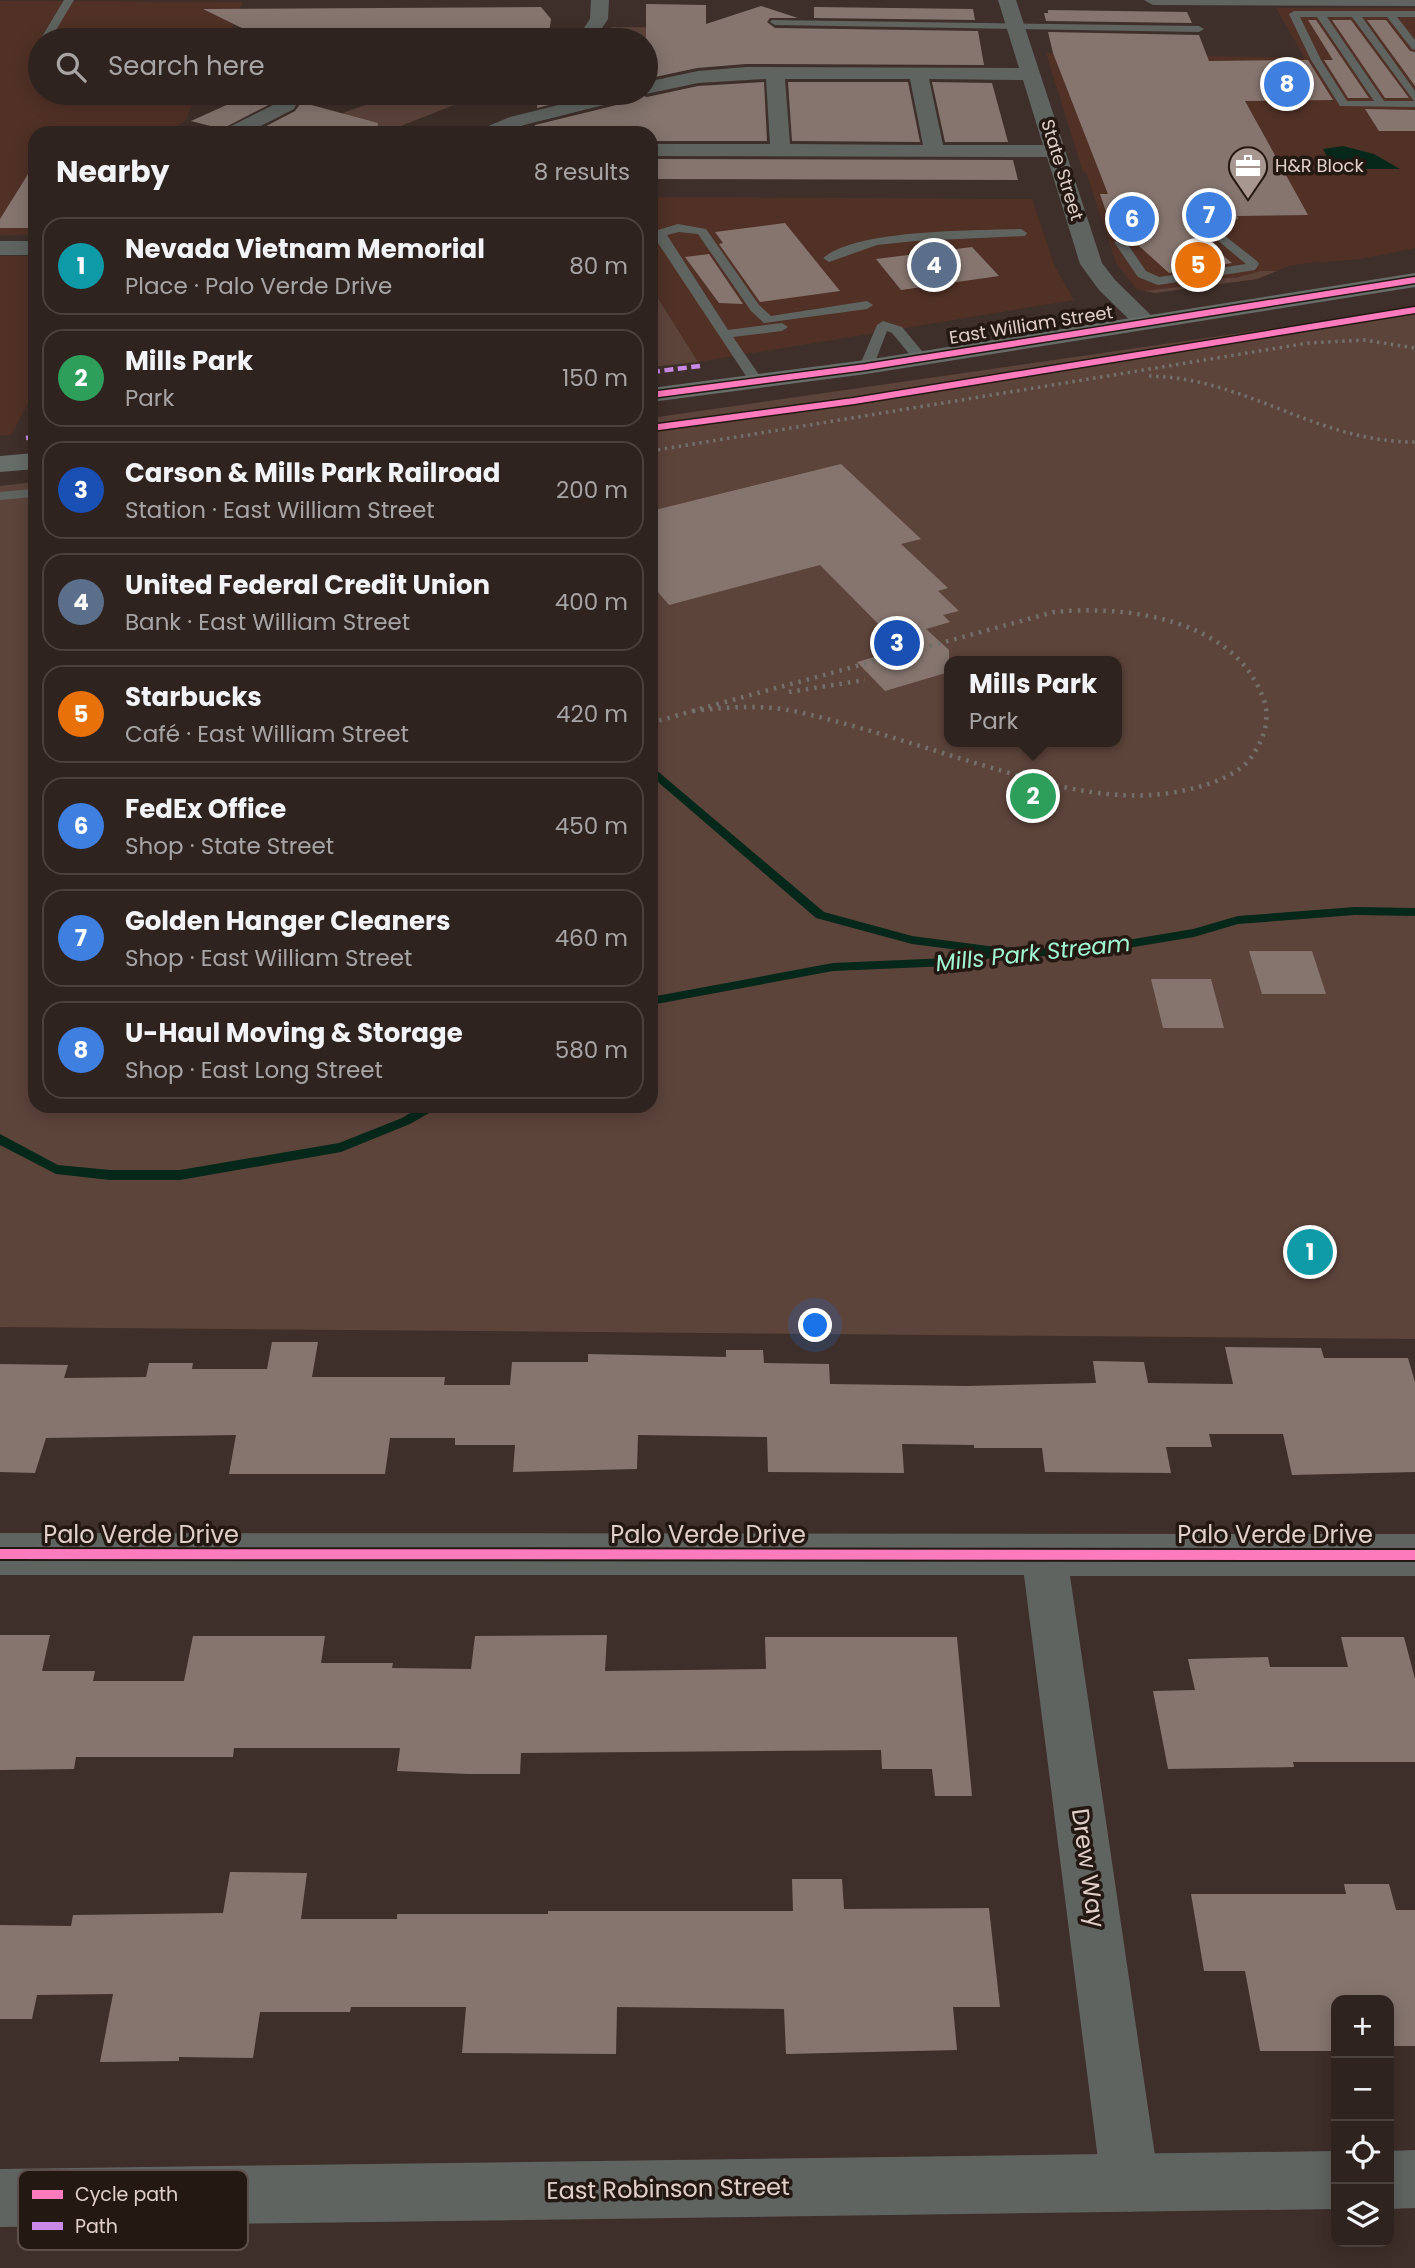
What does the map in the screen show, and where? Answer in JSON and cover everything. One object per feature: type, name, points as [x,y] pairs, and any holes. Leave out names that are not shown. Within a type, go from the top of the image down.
[{"type":"main road","name":"East William Street","points":[[658,394],[921,359],[1415,280]]},
{"type":"main road","points":[[0,464],[28,462]]},
{"type":"street","points":[[593,28],[599,19],[600,0]]},
{"type":"street","name":"State Street","points":[[1007,0],[1091,264],[1107,285],[1146,323]]},
{"type":"street","points":[[1153,0],[1356,5],[1415,1]]},
{"type":"street","points":[[658,85],[698,77],[775,73],[1031,74]]},
{"type":"street","points":[[775,73],[780,150]]},
{"type":"street","points":[[918,73],[934,151]]},
{"type":"street","points":[[246,126],[287,105]]},
{"type":"street","points":[[505,126],[581,105]]},
{"type":"street","points":[[658,150],[1055,151]]},
{"type":"street","points":[[0,248],[28,248]]},
{"type":"street","name":"Palo Verde Drive","points":[[0,1554],[1415,1555]]},
{"type":"street","name":"Drew Way","points":[[1044,1554],[1130,2183]]},
{"type":"street","points":[[1394,2180],[1415,2179]]},
{"type":"street","name":"East Robinson Street","points":[[248,2195],[1331,2180]]},
{"type":"street","name":"East Robinson Street","points":[[0,2198],[18,2198]]},
{"type":"lane","points":[[52,28],[69,0]]},
{"type":"lane","points":[[1356,5],[1415,98]]},
{"type":"lane","points":[[1415,14],[1390,14],[1356,5],[1320,14],[1294,14],[1316,60],[1344,104],[1415,104]]},
{"type":"lane","points":[[1320,14],[1381,104]]},
{"type":"lane","points":[[1390,14],[1415,47]]},
{"type":"lane","points":[[775,22],[1199,29]]},
{"type":"lane","points":[[726,334],[871,310],[768,320],[755,308],[702,231],[678,228],[662,233],[660,237],[757,382]]},
{"type":"lane","points":[[830,258],[875,242],[915,237],[1021,233]]},
{"type":"lane","points":[[1120,242],[1142,274],[1158,281],[1251,267],[1253,264],[1220,236]]},
{"type":"lane","points":[[866,367],[883,325],[897,330],[921,359]]},
{"type":"lane","points":[[0,496],[28,494]]},
{"type":"shaded area","points":[[0,1],[243,2],[232,28],[28,28],[28,105],[192,105],[186,120],[177,126],[28,126],[28,235],[0,235]]},
{"type":"shaded area","points":[[1276,8],[1415,8],[1415,248],[1361,259],[1289,266],[1258,279],[1154,293],[1137,289],[1117,265],[1086,172],[1083,172],[1046,53],[1305,58]]},
{"type":"shaded area","points":[[611,27],[737,28],[658,52],[658,28]]},
{"type":"shaded area","points":[[366,105],[454,105],[401,126],[317,126]]},
{"type":"shaded area","points":[[1343,146],[1374,154],[1400,169],[1333,169],[1323,149]]},
{"type":"shaded area","points":[[658,197],[1032,199],[1055,267],[1074,300],[698,362],[658,298]]},
{"type":"shaded area","points":[[0,256],[28,256],[28,404],[11,435],[0,436]]},
{"type":"shaded area","points":[[1261,271],[1277,271],[1257,279],[1155,293],[1144,291],[1179,287],[1218,278],[1236,278]]},
{"type":"shaded area","points":[[658,298],[698,362],[658,366]]},
{"type":"shaded area","points":[[1415,308],[1415,1339],[0,1327],[0,486],[28,483],[28,1113],[658,1113],[658,417]]},
{"type":"building","points":[[646,4],[706,5],[706,24],[761,6],[798,18],[770,18],[767,22],[775,28],[978,31],[984,65],[746,64],[697,68],[658,76],[658,28],[646,28]]},
{"type":"building","points":[[541,7],[551,19],[550,28],[242,28],[203,9]]},
{"type":"building","points":[[814,7],[973,9],[975,20],[814,18]]},
{"type":"building","points":[[1048,10],[1187,12],[1192,23],[1046,21],[1044,13],[1048,13]]},
{"type":"building","points":[[1308,20],[1316,20],[1369,98],[1348,98],[1324,60],[1333,60]]},
{"type":"building","points":[[1332,20],[1351,20],[1409,98],[1385,98]]},
{"type":"building","points":[[1367,20],[1386,20],[1410,51],[1415,52],[1415,86]]},
{"type":"building","points":[[1048,32],[1199,35],[1209,61],[1308,60],[1333,100],[1245,101],[1308,215],[1237,216],[1238,219],[1184,222],[1232,263],[1169,273],[1117,226],[1111,226],[1100,194],[1108,194],[1053,53]]},
{"type":"building","points":[[764,82],[767,141],[658,141],[658,126],[535,126],[617,105],[658,105],[658,95],[698,86]]},
{"type":"building","points":[[788,82],[908,82],[920,142],[792,141]]},
{"type":"building","points":[[932,82],[992,83],[1008,142],[945,142]]},
{"type":"building","points":[[226,105],[268,105],[228,126],[210,126],[191,121]]},
{"type":"building","points":[[299,105],[311,105],[378,123],[378,126],[266,126],[295,111]]},
{"type":"building","points":[[1365,109],[1415,110],[1415,131],[1379,131]]},
{"type":"building","points":[[658,159],[1013,160],[1018,180],[658,179]]},
{"type":"building","points":[[28,174],[28,228],[0,228],[0,219]]},
{"type":"building","points":[[785,223],[840,291],[760,302],[719,244],[723,243],[715,232]]},
{"type":"building","points":[[972,247],[999,276],[901,290],[876,259]]},
{"type":"building","points":[[709,254],[743,304],[719,303],[685,257]]},
{"type":"building","points":[[841,464],[921,539],[901,544],[948,588],[938,591],[959,611],[943,615],[950,622],[926,629],[949,650],[949,656],[944,656],[944,673],[885,691],[857,662],[903,649],[820,565],[669,605],[658,592],[658,509]]},
{"type":"building","points":[[1249,951],[1312,951],[1326,994],[1262,994]]},
{"type":"building","points":[[1151,979],[1211,979],[1224,1028],[1163,1028]]},
{"type":"building","points":[[272,1342],[318,1342],[312,1377],[445,1377],[444,1385],[510,1385],[512,1362],[588,1362],[588,1354],[726,1357],[726,1350],[763,1350],[764,1363],[829,1364],[830,1384],[967,1386],[1096,1383],[1093,1361],[1144,1362],[1148,1383],[1233,1384],[1225,1347],[1321,1348],[1324,1358],[1408,1358],[1415,1382],[1415,1472],[1292,1475],[1283,1434],[1209,1434],[1212,1447],[1166,1447],[1171,1473],[1045,1472],[1042,1448],[902,1444],[904,1473],[768,1472],[767,1437],[638,1435],[637,1469],[513,1472],[515,1445],[455,1445],[455,1438],[390,1438],[385,1474],[229,1474],[236,1435],[46,1438],[35,1473],[0,1472],[0,1364],[68,1365],[64,1378],[146,1377],[149,1363],[193,1363],[192,1369],[267,1369]]},
{"type":"building","points":[[0,1635],[50,1635],[42,1671],[95,1671],[93,1681],[184,1681],[193,1636],[325,1636],[321,1663],[393,1663],[392,1668],[471,1669],[475,1636],[607,1635],[605,1671],[766,1669],[765,1637],[957,1637],[972,1796],[935,1796],[932,1769],[882,1769],[881,1750],[521,1753],[520,1774],[469,1774],[397,1771],[400,1748],[234,1748],[233,1757],[76,1757],[74,1769],[0,1770]]},
{"type":"building","points":[[1341,1637],[1404,1637],[1415,1679],[1415,1762],[1293,1762],[1294,1767],[1168,1769],[1153,1691],[1195,1690],[1188,1659],[1268,1657],[1270,1667],[1348,1667]]},
{"type":"building","points":[[230,1872],[307,1873],[301,1919],[397,1919],[397,1914],[548,1914],[548,1911],[793,1911],[792,1879],[842,1879],[844,1909],[989,1908],[1000,2007],[953,2007],[957,2050],[786,2054],[784,2009],[617,2007],[616,2054],[462,2053],[466,2007],[351,2007],[350,2012],[260,2012],[253,2058],[179,2057],[179,2061],[100,2062],[113,1994],[37,1995],[32,2019],[0,2019],[0,1925],[71,1926],[73,1915],[223,1913]]},
{"type":"building","points":[[1344,1884],[1389,1884],[1396,1910],[1415,1910],[1415,2046],[1394,2046],[1394,1995],[1331,1995],[1331,2051],[1260,2051],[1245,1971],[1204,1971],[1191,1894],[1346,1894]]},
{"type":"waterway","points":[[658,777],[820,915],[912,940],[996,951]]},
{"type":"waterway","name":"Mills Park Stream","points":[[996,951],[1074,953],[1194,933],[1238,920],[1355,911],[1415,912]]},
{"type":"waterway","name":"Mills Park Stream","points":[[658,1000],[833,967],[973,961],[996,951]]},
{"type":"waterway","name":"Mills Park Stream","points":[[0,1139],[56,1169],[110,1175],[180,1175],[341,1147],[420,1113]]},
{"type":"railway","points":[[658,450],[1308,343],[1364,340],[1415,348]]},
{"type":"railway","points":[[1149,376],[1185,379],[1218,387],[1345,432],[1379,439],[1415,442]]},
{"type":"railway","points":[[658,721],[696,710],[1054,612],[1082,610],[1143,615],[1173,622],[1201,633],[1226,649],[1247,669],[1262,695],[1266,720],[1263,736],[1255,752],[1246,764],[1230,775],[1176,792],[1120,795],[1038,781],[868,730],[785,709],[733,707],[693,711]]},
{"type":"railway","points":[[789,692],[865,680]]},
{"type":"marked path","points":[[658,371],[700,366]]},
{"type":"cycle path","points":[[658,394],[866,367],[1415,280]]},
{"type":"cycle path","points":[[658,427],[854,401],[1415,310]]},
{"type":"cycle path","points":[[0,1554],[1415,1555]]},
{"type":"place","name":"U-Haul Moving & Storage","points":[[1287,84]]},
{"type":"place","name":"H&R Block","points":[[1248,200]]},
{"type":"place","name":"Golden Hanger Cleaners","points":[[1209,215]]},
{"type":"place","name":"FedEx Office","points":[[1132,219]]},
{"type":"place","name":"United Federal Credit Union","points":[[934,265]]},
{"type":"place","name":"Starbucks","points":[[1198,265]]},
{"type":"place","name":"Carson & Mills Park Railroad","points":[[897,643]]},
{"type":"place","name":"Mills Park","points":[[1033,796]]},
{"type":"place","name":"Nevada Vietnam Memorial","points":[[1310,1252]]}]
